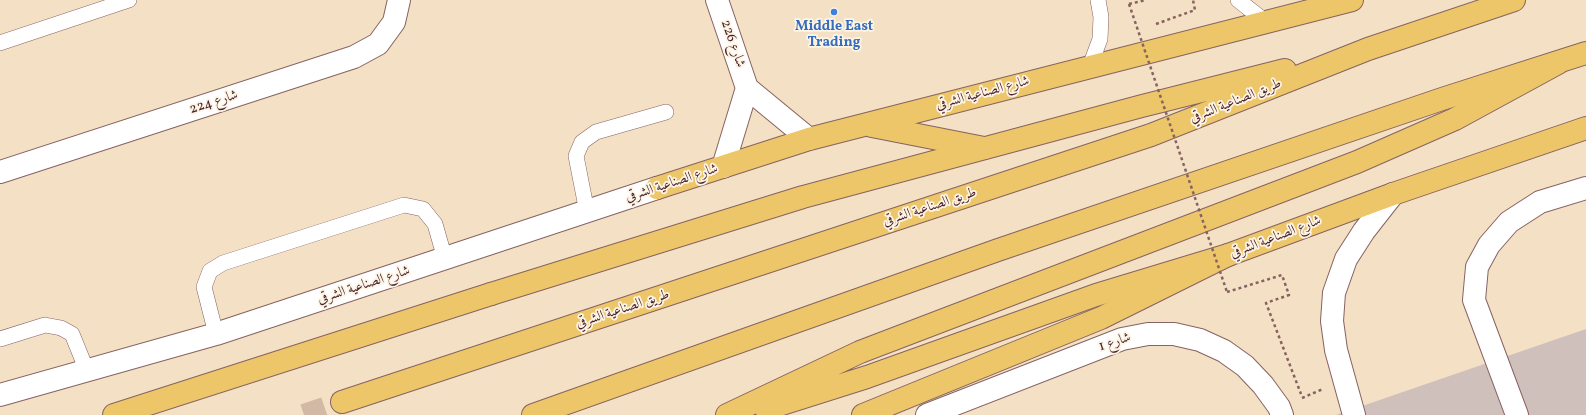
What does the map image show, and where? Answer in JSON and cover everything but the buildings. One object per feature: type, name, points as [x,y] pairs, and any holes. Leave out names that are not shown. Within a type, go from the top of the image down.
[{"type":"main road","name":"شارع الصناعية الشرقي","points":[[656,188],[809,139],[1352,0]]},
{"type":"main road","name":"طريق الصناعية الشرقي","points":[[342,402],[1151,136],[1368,49],[1514,0]]},
{"type":"main road","points":[[114,415],[491,294],[803,197],[1142,106],[1368,49]]},
{"type":"main road","points":[[533,415],[998,250],[1445,98],[1586,54]]},
{"type":"main road","points":[[726,415],[860,352],[1357,162],[1455,119],[1558,63]]},
{"type":"main road","points":[[865,125],[984,148]]},
{"type":"main road","name":"شارع الصناعية الشرقي","points":[[863,415],[1101,318],[1228,255],[1393,194],[1586,128]]},
{"type":"main road","points":[[746,415],[867,377],[1096,294],[1228,255]]},
{"type":"street","name":"شارع 224","points":[[0,172],[354,57],[378,44],[394,22],[398,0]]},
{"type":"street","name":"شارع 226","points":[[717,0],[747,88]]},
{"type":"street","points":[[723,167],[747,88],[809,139]]},
{"type":"street","name":"شارع الصناعية الشرقي","points":[[0,396],[216,334],[656,188]]},
{"type":"street","points":[[1517,415],[1474,300],[1477,267],[1489,245],[1509,222],[1540,202],[1586,188]]},
{"type":"street","points":[[1354,415],[1343,381],[1336,350],[1332,321],[1334,293],[1346,259],[1364,231],[1393,194]]},
{"type":"street","name":"شارع 1","points":[[927,415],[1122,339],[1148,334],[1174,334],[1200,340],[1224,351],[1245,366],[1263,385],[1281,411]]},
{"type":"lane","points":[[0,43],[129,0]]},
{"type":"lane","points":[[1090,66],[1100,39],[1101,17],[1098,0]]},
{"type":"lane","points":[[1238,0],[1266,22]]},
{"type":"lane","points":[[587,212],[576,156],[582,142],[596,132],[666,112]]},
{"type":"lane","points":[[216,334],[204,287],[210,271],[223,263],[404,205],[423,209],[435,224],[445,259]]},
{"type":"lane","points":[[0,339],[45,325],[61,328],[72,334],[87,371]]},
{"type":"path","points":[[1146,0],[1129,4],[1227,292],[1282,275],[1289,295],[1266,303],[1302,398]]},
{"type":"path","points":[[1153,24],[1195,10],[1193,0]]},
{"type":"path","points":[[1133,32],[1140,29]]},
{"type":"path","points":[[1281,411],[1302,398],[1343,381]]},
{"type":"shaded area","points":[[1586,329],[1586,415],[1336,415]]},
{"type":"tunnel","points":[[304,415],[342,402]]},
{"type":"place","name":"Middle East Trading","points":[[834,12]]}]
